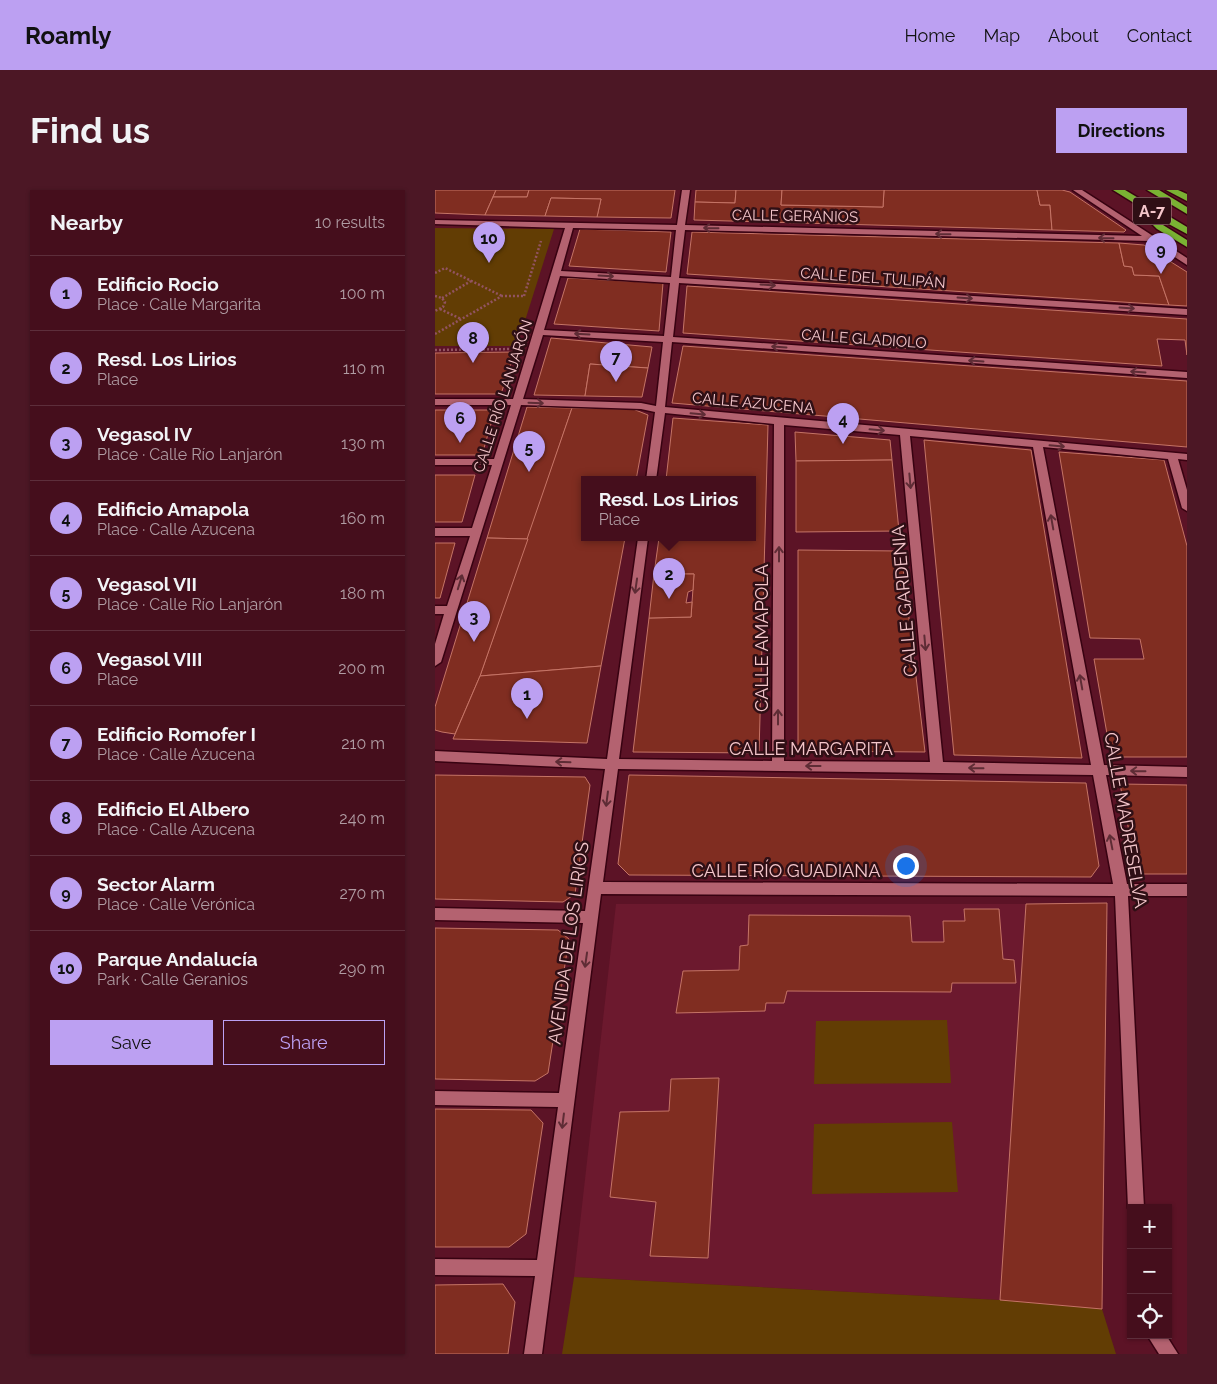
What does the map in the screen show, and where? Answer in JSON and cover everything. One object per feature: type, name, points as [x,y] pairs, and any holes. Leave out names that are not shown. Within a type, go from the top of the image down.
[{"type":"highway","name":"A-7","points":[[1118,190],[1187,230]]},
{"type":"highway","name":"A-7","points":[[1152,190],[1187,211]]},
{"type":"highway","points":[[1171,190],[1187,198]]},
{"type":"highway","points":[[1132,199],[1160,227],[1187,244]]},
{"type":"street","points":[[652,476],[686,190]]},
{"type":"street","points":[[1077,190],[1187,262]]},
{"type":"street","name":"CALLE GERANIOS","points":[[435,222],[1154,240]]},
{"type":"street","name":"CALLE RÍO LANJARÓN","points":[[435,662],[539,332],[570,225]]},
{"type":"street","name":"CALLE DEL TULIPÁN","points":[[557,273],[1187,312]]},
{"type":"street","name":"CALLE GLADIOLO","points":[[539,332],[668,339],[1187,376]]},
{"type":"street","name":"CALLE AZUCENA","points":[[435,402],[516,402],[641,406],[779,421],[1187,457]]},
{"type":"street","name":"CALLE AMAPOLA","points":[[778,765],[779,421]]},
{"type":"street","name":"CALLE GARDENIA","points":[[905,432],[937,767]]},
{"type":"street","name":"CALLE MADRESELVA","points":[[1037,444],[1097,770],[1121,889],[1136,1204]]},
{"type":"street","points":[[1172,456],[1187,508]]},
{"type":"street","points":[[435,462],[498,462]]},
{"type":"street","points":[[435,532],[475,532]]},
{"type":"street","name":"AVENIDA DE LOS LIRIOS","points":[[533,1354],[565,1100],[592,917],[611,764],[643,541]]},
{"type":"street","points":[[435,610],[451,610]]},
{"type":"street","name":"CALLE MARGARITA","points":[[435,756],[611,764],[937,767],[1187,772]]},
{"type":"street","name":"CALLE RÍO GUADIANA","points":[[596,888],[1187,890]]},
{"type":"street","points":[[435,914],[592,917]]},
{"type":"street","points":[[435,1098],[565,1100]]},
{"type":"street","points":[[435,1267],[545,1268]]},
{"type":"street","points":[[1158,1339],[1169,1354]]},
{"type":"path","points":[[524,296],[543,234]]},
{"type":"path","points":[[435,273],[445,268],[502,296],[533,296]]},
{"type":"path","points":[[435,296],[442,298],[471,281]]},
{"type":"path","points":[[435,334],[502,296]]},
{"type":"path","points":[[435,311],[445,305],[442,298]]},
{"type":"path","points":[[440,309],[461,320]]},
{"type":"path","points":[[435,350],[533,349]]},
{"type":"shaded area","points":[[435,228],[554,229],[517,346],[435,346]]},
{"type":"shaded area","points":[[616,904],[1026,904],[1000,1300],[574,1277]]},
{"type":"shaded area","points":[[947,1020],[951,1083],[814,1084],[816,1021]]},
{"type":"shaded area","points":[[952,1122],[958,1192],[812,1194],[814,1124]]},
{"type":"shaded area","points":[[574,1277],[1000,1300],[1102,1309],[1116,1354],[562,1354]]},
{"type":"building","points":[[435,190],[496,190],[485,215],[435,213]]},
{"type":"building","points":[[496,190],[529,190],[527,197],[493,197]]},
{"type":"building","points":[[529,190],[675,190],[671,218],[597,217],[601,199],[551,198],[545,216],[485,215],[493,197],[527,197]]},
{"type":"building","points":[[696,190],[736,190],[735,203],[695,202]]},
{"type":"building","points":[[736,190],[782,190],[781,205],[883,207],[884,190],[1037,190],[1040,205],[1050,205],[1052,230],[694,220],[695,202],[735,203]]},
{"type":"building","points":[[782,190],[884,190],[883,207],[781,205]]},
{"type":"building","points":[[1037,190],[1062,190],[1070,192],[1126,230],[1124,232],[1052,230],[1050,205],[1040,205]]},
{"type":"building","points":[[551,198],[601,199],[597,217],[545,216]]},
{"type":"building","points":[[580,229],[671,232],[666,272],[569,266]]},
{"type":"building","points":[[692,232],[1119,243],[1124,266],[1132,267],[1134,275],[1159,276],[1169,305],[687,274]]},
{"type":"building","points":[[1119,243],[1144,245],[1187,272],[1187,306],[1169,305],[1159,276],[1134,275],[1132,267],[1124,266]]},
{"type":"building","points":[[568,278],[663,283],[659,331],[554,324]]},
{"type":"building","points":[[687,286],[1187,319],[1187,355],[1185,340],[1157,339],[1162,366],[683,333]]},
{"type":"building","points":[[551,338],[652,347],[648,368],[590,364],[585,396],[534,395]]},
{"type":"building","points":[[683,346],[1187,381],[1187,447],[672,403]]},
{"type":"building","points":[[515,352],[501,394],[435,394],[435,353]]},
{"type":"building","points":[[590,364],[648,368],[642,397],[585,396]]},
{"type":"building","points":[[527,407],[572,408],[528,539],[487,538]]},
{"type":"building","points":[[572,408],[633,409],[648,415],[637,476],[581,476],[581,541],[624,541],[601,666],[480,676]]},
{"type":"building","points":[[435,410],[495,410],[482,455],[435,455]]},
{"type":"building","points":[[673,418],[768,425],[759,753],[633,752],[649,618],[691,617],[694,574],[654,574],[659,541],[756,541],[756,476],[666,476]]},
{"type":"building","points":[[795,432],[890,440],[892,460],[796,461]]},
{"type":"building","points":[[924,440],[1031,450],[1082,758],[954,755]]},
{"type":"building","points":[[1059,452],[1164,460],[1187,546],[1187,757],[1111,757],[1094,659],[1144,659],[1140,639],[1090,638]]},
{"type":"building","points":[[892,460],[899,531],[796,532],[796,461]]},
{"type":"building","points":[[435,475],[475,475],[462,522],[435,522]]},
{"type":"building","points":[[487,538],[528,539],[480,676],[455,734],[442,732],[435,730],[435,707]]},
{"type":"building","points":[[435,543],[455,543],[440,598],[435,598]]},
{"type":"building","points":[[798,550],[901,551],[925,752],[798,751]]},
{"type":"building","points":[[654,574],[694,574],[693,590],[688,592],[686,603],[692,602],[691,617],[649,618]]},
{"type":"building","points":[[601,666],[587,743],[453,739],[480,676]]},
{"type":"building","points":[[435,775],[585,777],[590,785],[575,894],[563,902],[435,899]]},
{"type":"building","points":[[629,775],[1086,783],[1099,866],[1091,877],[629,875],[618,864]]},
{"type":"building","points":[[1120,784],[1187,785],[1187,874],[1137,874]]},
{"type":"building","points":[[1107,903],[1102,1309],[1000,1300],[1026,904]]},
{"type":"building","points":[[964,909],[999,909],[1003,959],[1014,960],[1016,983],[952,983],[951,992],[787,991],[784,1003],[766,1003],[765,1011],[676,1013],[683,971],[739,970],[740,946],[748,945],[749,915],[910,916],[912,942],[944,942],[943,921],[965,921]]},
{"type":"building","points":[[435,928],[558,930],[569,939],[548,1073],[535,1081],[435,1079]]},
{"type":"building","points":[[719,1078],[708,1258],[650,1256],[656,1202],[610,1197],[620,1112],[669,1111],[671,1079]]},
{"type":"building","points":[[435,1109],[531,1110],[543,1123],[526,1234],[509,1247],[435,1247]]},
{"type":"building","points":[[503,1284],[515,1302],[508,1354],[435,1354],[435,1285]]},
{"type":"place","name":"Parque Andalucía","points":[[489,263]]},
{"type":"place","name":"Sector Alarm","points":[[1161,274]]},
{"type":"place","name":"Edificio El Albero","points":[[473,363]]},
{"type":"place","name":"Edificio Romofer I","points":[[616,382]]},
{"type":"place","name":"Vegasol VIII","points":[[460,443]]},
{"type":"place","name":"Edificio Amapola","points":[[843,444]]},
{"type":"place","name":"Vegasol VII","points":[[529,472]]},
{"type":"place","name":"Resd. Los Lirios","points":[[669,599]]},
{"type":"place","name":"Vegasol IV","points":[[474,642]]},
{"type":"place","name":"Edificio Rocio","points":[[527,719]]}]
